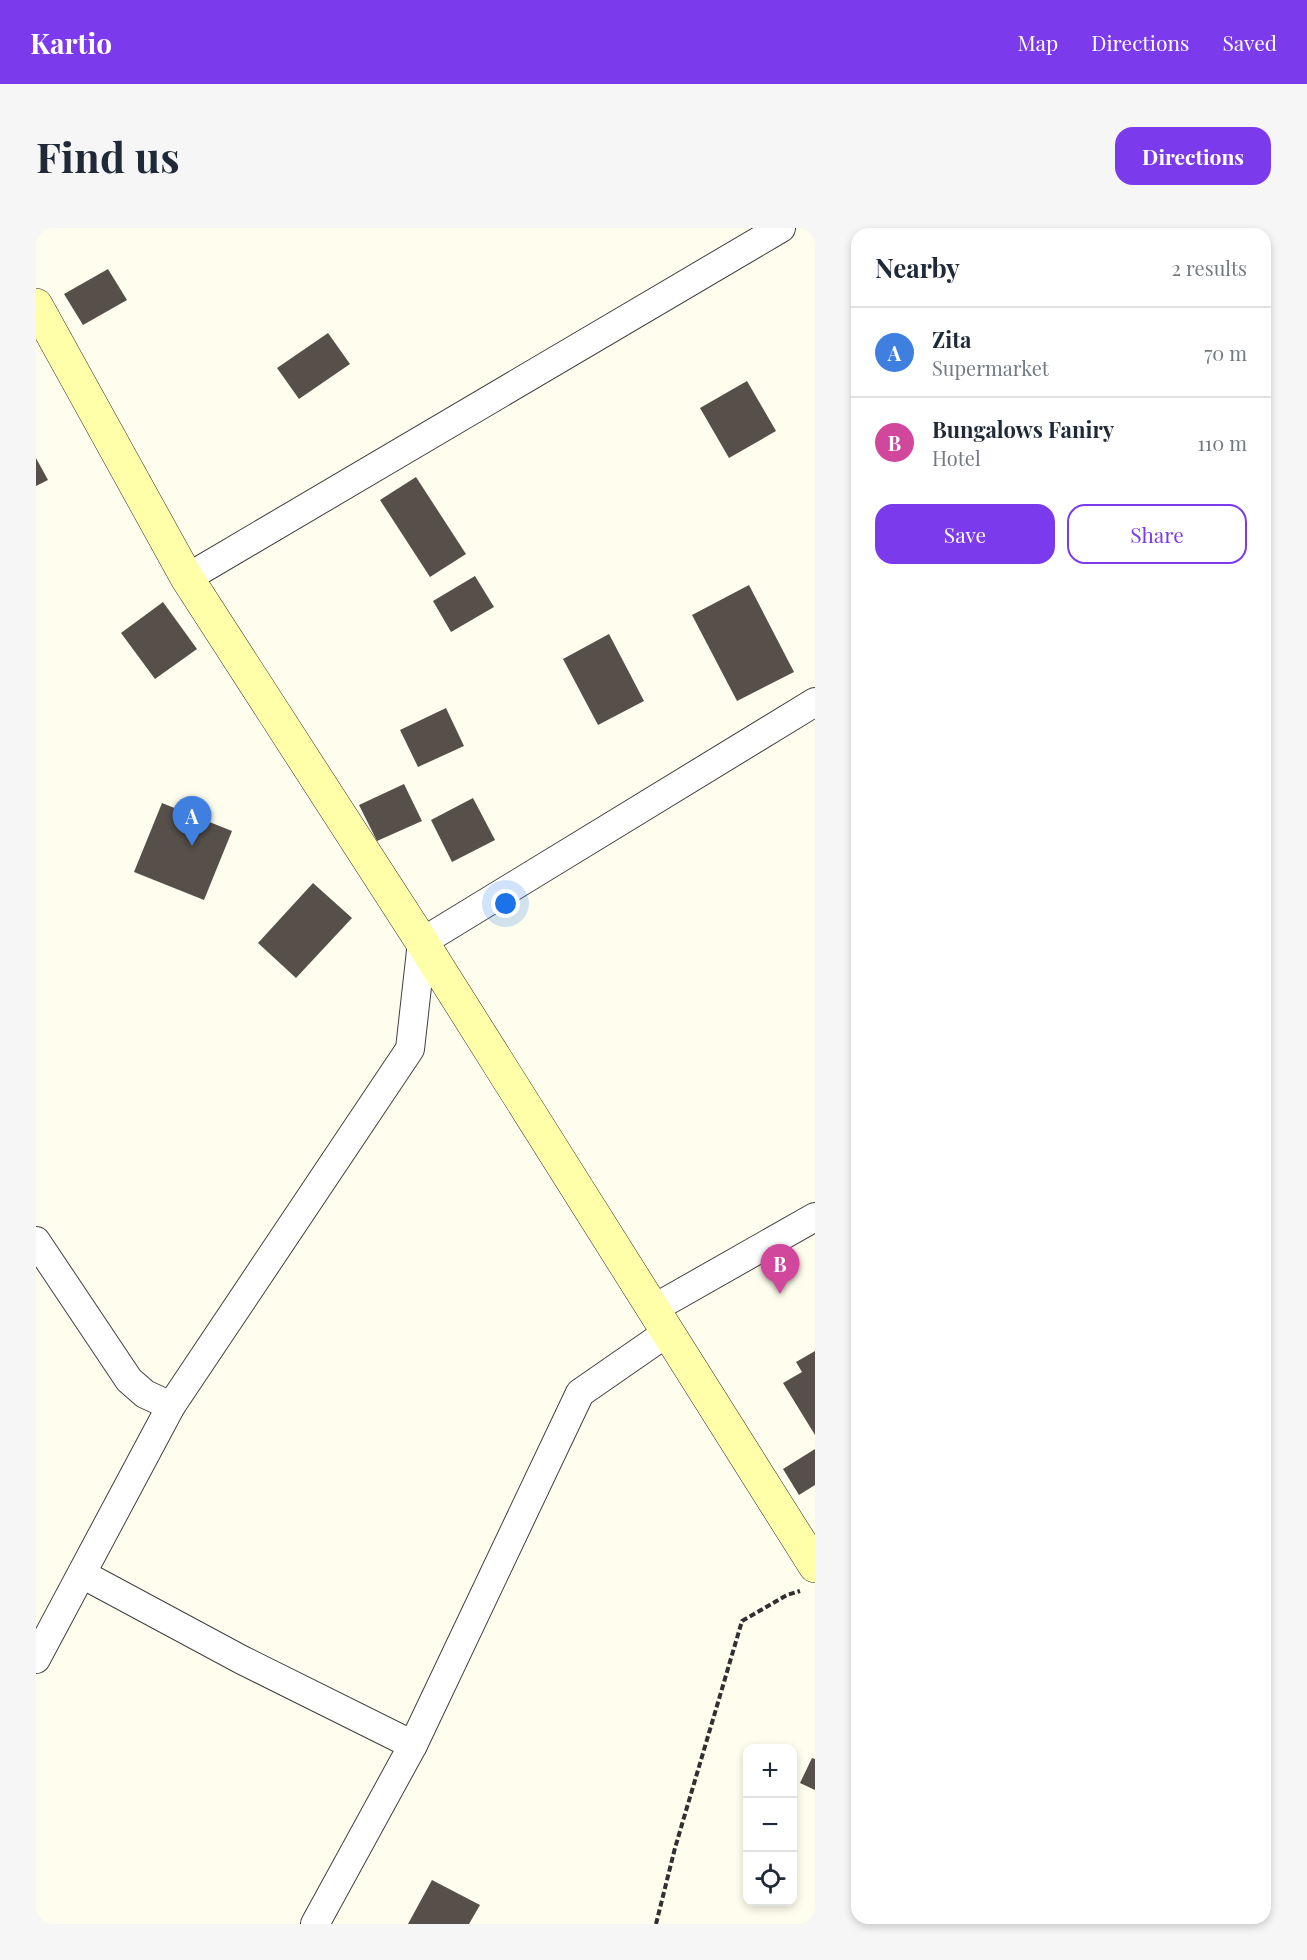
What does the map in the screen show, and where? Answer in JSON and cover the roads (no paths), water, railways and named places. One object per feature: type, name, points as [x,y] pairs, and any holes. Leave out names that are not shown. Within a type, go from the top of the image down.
[{"type":"main road","points":[[36,306],[187,578],[422,942],[661,1321],[810,1577]]},
{"type":"street","points":[[187,578],[781,228]]},
{"type":"street","points":[[36,1659],[171,1406],[410,1049],[422,942],[815,702]]},
{"type":"street","points":[[315,1924],[413,1745],[580,1393],[661,1321],[815,1217]]},
{"type":"street","points":[[36,1241],[129,1380],[145,1394],[171,1406]]},
{"type":"street","points":[[82,1574],[242,1660],[413,1745]]},
{"type":"place","name":"Zita","points":[[192,846]]},
{"type":"place","name":"Bungalows Faniry","points":[[780,1294]]}]
